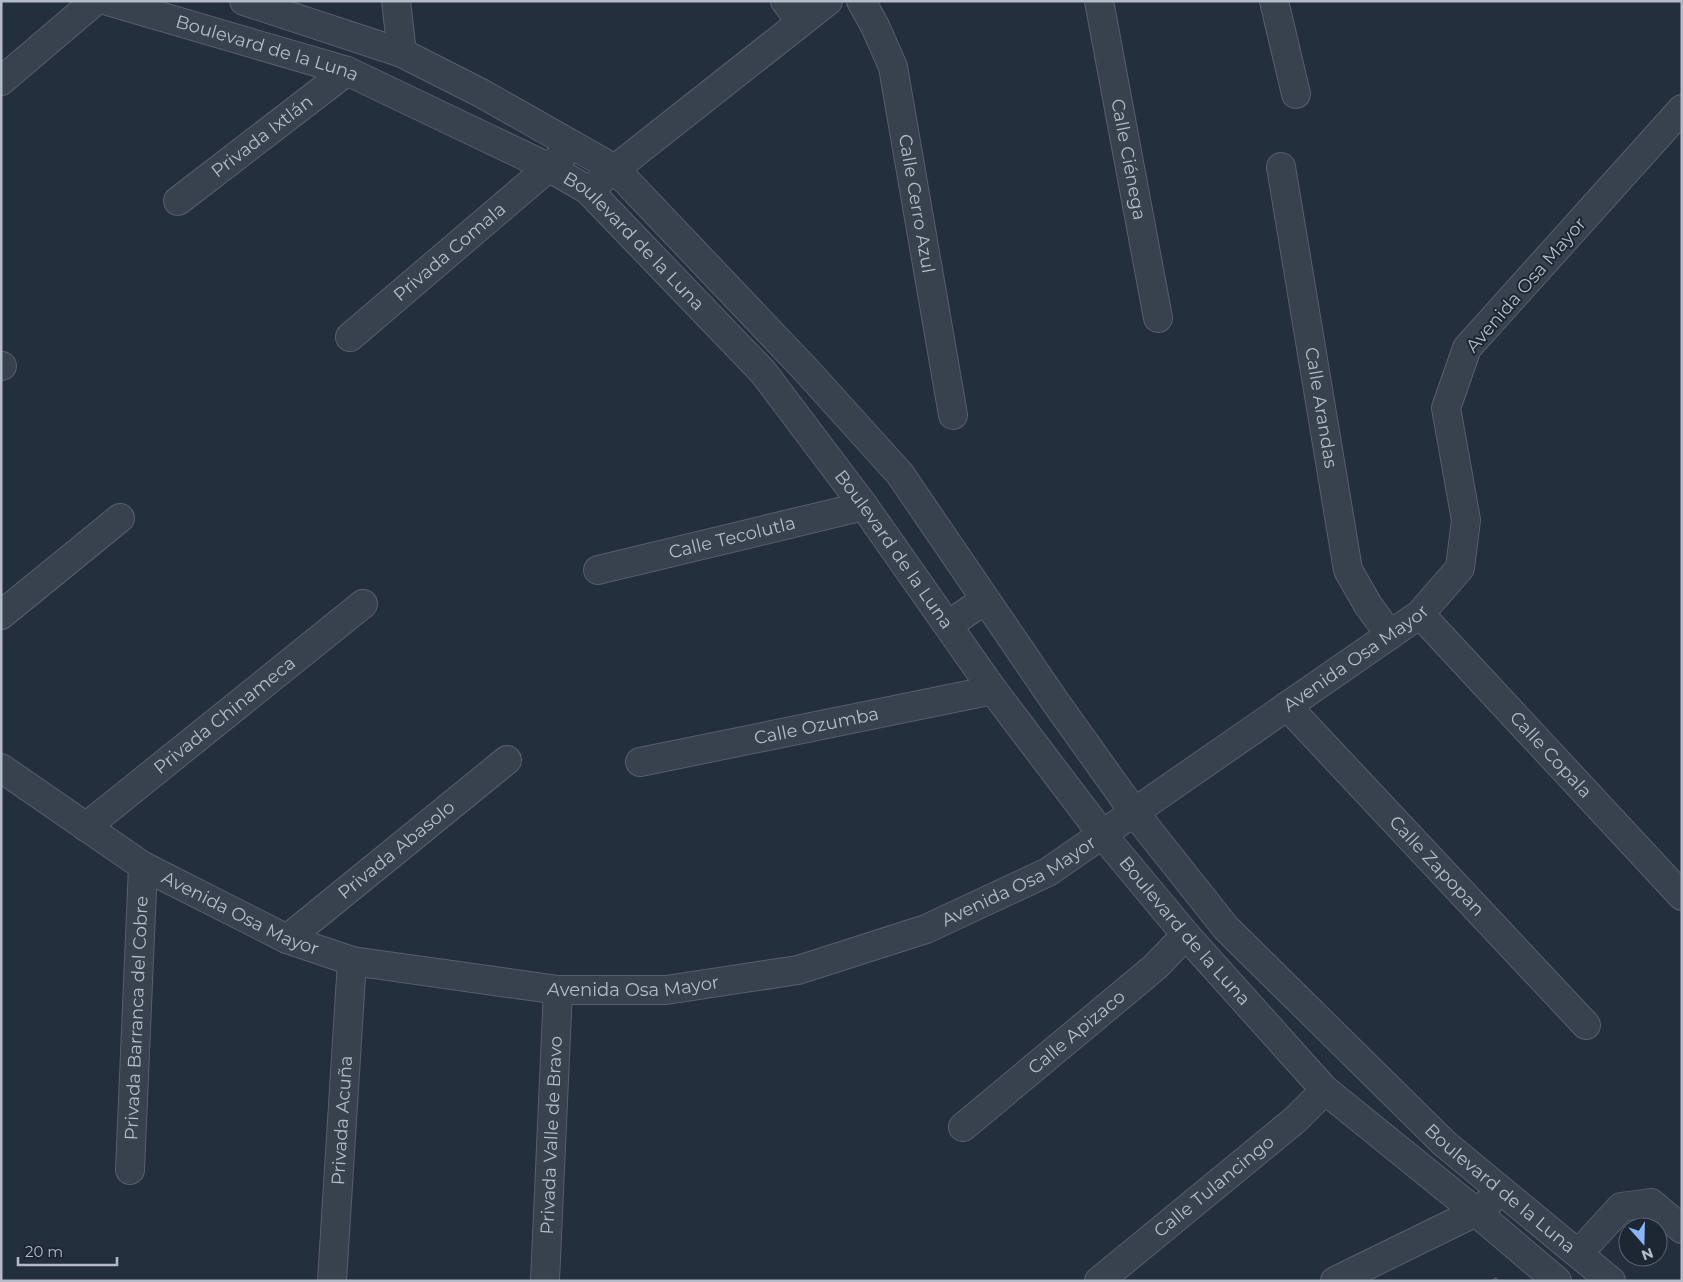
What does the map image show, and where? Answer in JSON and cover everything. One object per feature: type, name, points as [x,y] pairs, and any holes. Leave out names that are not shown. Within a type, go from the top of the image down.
[{"type":"street","points":[[1,81],[95,1]]},
{"type":"street","name":"Boulevard de la Luna","points":[[108,1],[347,70],[550,168],[588,190],[763,372],[864,506],[993,690],[1102,834],[1186,935],[1326,1090],[1476,1212],[1557,1281]]},
{"type":"street","name":"Boulevard de la Luna","points":[[244,1],[402,53],[481,93],[615,169],[900,474],[1054,700],[1134,812],[1226,928],[1445,1144],[1611,1281]]},
{"type":"street","points":[[396,1],[402,53]]},
{"type":"street","points":[[785,1],[802,22]]},
{"type":"street","points":[[588,190],[828,1]]},
{"type":"street","name":"Calle Cerro Azul","points":[[861,1],[875,26],[893,67],[953,414]]},
{"type":"street","name":"Calle Ciénega","points":[[1099,1],[1158,318]]},
{"type":"street","points":[[1274,1],[1296,94]]},
{"type":"street","name":"Privada Ixtlán","points":[[178,201],[347,70]]},
{"type":"street","name":"Avenida Osa Mayor","points":[[1,768],[142,866],[287,940],[352,960],[558,990],[666,990],[798,970],[926,929],[1048,872],[1420,614],[1460,568],[1466,520],[1446,408],[1468,348],[1682,109]]},
{"type":"street","name":"Privada Comala","points":[[350,337],[550,168],[574,145]]},
{"type":"street","name":"Calle Arandas","points":[[1281,167],[1348,570],[1368,606],[1390,635]]},
{"type":"street","points":[[808,432],[840,408]]},
{"type":"street","name":"Calle Tecolutla","points":[[598,570],[864,506]]},
{"type":"street","points":[[1,615],[120,518]]},
{"type":"street","points":[[948,625],[985,600]]},
{"type":"street","name":"Privada Chinameca","points":[[86,827],[363,604]]},
{"type":"street","name":"Calle Copala","points":[[1420,614],[1682,896]]},
{"type":"street","name":"Calle Ozumba","points":[[640,762],[993,690]]},
{"type":"street","name":"Calle Zapopan","points":[[1287,706],[1586,1025]]},
{"type":"street","name":"Privada Abasolo","points":[[287,940],[507,760]]},
{"type":"street","name":"Privada Barranca del Cobre","points":[[130,1170],[142,866]]},
{"type":"street","name":"Calle Apizaco","points":[[963,1127],[1155,967],[1186,935]]},
{"type":"street","name":"Privada Acuña","points":[[332,1281],[352,960]]},
{"type":"street","name":"Privada Valle de Bravo","points":[[545,1281],[558,990]]},
{"type":"street","name":"Calle Tulancingo","points":[[1098,1281],[1295,1120],[1326,1090]]},
{"type":"street","points":[[1335,1281],[1476,1212],[1502,1191]]},
{"type":"street","points":[[1579,1253],[1621,1207],[1651,1203],[1682,1229]]},
{"type":"building","points":[[1496,1276],[1500,1281],[1489,1281]]}]
